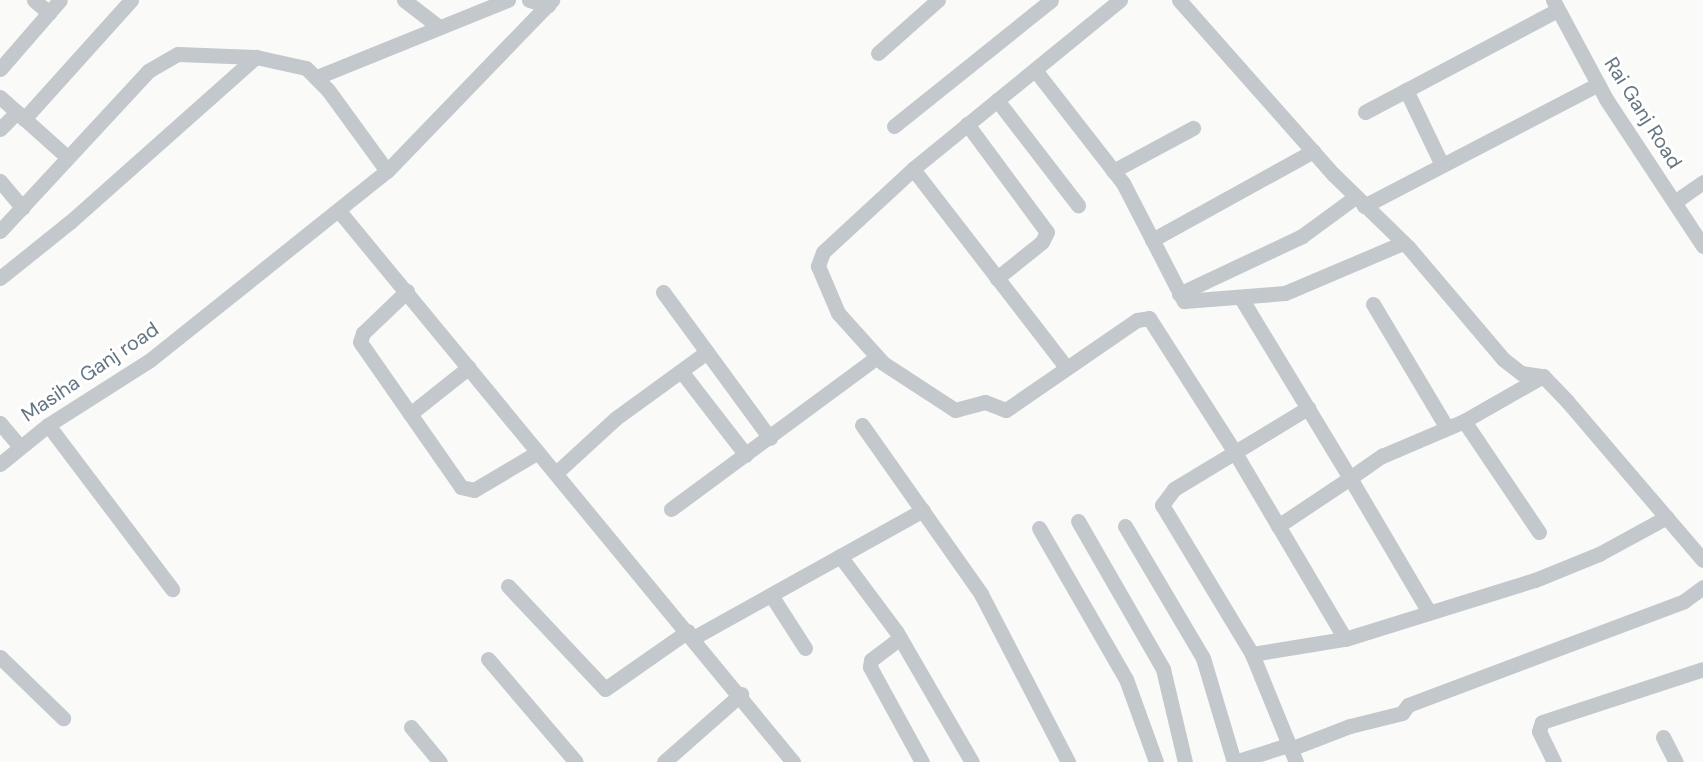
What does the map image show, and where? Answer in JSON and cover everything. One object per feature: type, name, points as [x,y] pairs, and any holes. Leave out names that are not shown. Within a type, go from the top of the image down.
[{"type":"street","points":[[34,0],[49,13]]},
{"type":"street","points":[[0,69],[60,0]]},
{"type":"street","points":[[0,129],[21,116],[131,0]]},
{"type":"street","points":[[404,0],[439,27]]},
{"type":"street","points":[[317,77],[508,0]]},
{"type":"street","points":[[529,0],[550,3]]},
{"type":"street","points":[[878,53],[938,0]]},
{"type":"street","points":[[894,126],[1051,0]]},
{"type":"street","points":[[1120,0],[913,169],[819,259],[821,278],[835,307],[877,357],[898,376],[960,412],[985,402],[1010,408],[1066,367],[1137,320],[1149,318],[1234,451],[1345,639]]},
{"type":"street","points":[[1179,0],[1313,151],[1403,243],[1503,359],[1521,373],[1543,376],[1703,560]]},
{"type":"street","name":"Masiha Ganj road","points":[[0,464],[48,425],[150,360],[205,315],[260,276],[387,171],[550,3]]},
{"type":"street","points":[[1365,112],[1555,5]]},
{"type":"street","name":"Rai Ganj Road","points":[[1555,5],[1598,84],[1676,201],[1703,246]]},
{"type":"street","points":[[0,231],[148,71],[165,59],[190,52],[256,57],[292,63],[317,77],[387,171]]},
{"type":"street","points":[[0,278],[70,222],[256,57]]},
{"type":"street","points":[[1035,70],[1130,195],[1179,294],[1190,302],[1241,298],[1305,288],[1403,243]]},
{"type":"street","points":[[1179,294],[1302,236],[1360,201],[1442,165],[1598,84]]},
{"type":"street","points":[[1406,90],[1442,165]]},
{"type":"street","points":[[0,97],[67,157]]},
{"type":"street","points":[[997,100],[1078,205]]},
{"type":"street","points":[[968,124],[1047,232],[1042,242],[997,278]]},
{"type":"street","points":[[1113,171],[1193,128]]},
{"type":"street","points":[[1152,240],[1313,151]]},
{"type":"street","points":[[913,169],[1066,367]]},
{"type":"street","points":[[0,181],[23,208]]},
{"type":"street","points":[[1676,201],[1703,182]]},
{"type":"street","points":[[339,211],[741,694],[793,762]]},
{"type":"street","points":[[407,291],[363,333],[360,342],[461,487],[470,492],[538,452]]},
{"type":"street","points":[[663,292],[770,438]]},
{"type":"street","points":[[1241,298],[1429,612]]},
{"type":"street","points":[[1372,304],[1447,428]]},
{"type":"street","points":[[556,473],[616,417],[707,352]]},
{"type":"street","points":[[671,509],[877,357]]},
{"type":"street","points":[[410,414],[470,367]]},
{"type":"street","points":[[681,371],[746,455]]},
{"type":"street","points":[[1278,526],[1382,456],[1464,421],[1543,376]]},
{"type":"street","points":[[1291,752],[1252,654],[1162,505],[1174,489],[1308,408]]},
{"type":"street","points":[[1464,421],[1539,532]]},
{"type":"street","points":[[0,423],[20,447]]},
{"type":"street","points":[[48,425],[172,590]]},
{"type":"street","points":[[862,425],[981,594],[1068,762]]},
{"type":"street","points":[[508,586],[604,689],[691,635],[771,595],[923,510]]},
{"type":"street","points":[[1252,654],[1345,639],[1535,580],[1599,554],[1667,517]]},
{"type":"street","points":[[1078,521],[1163,669],[1185,762]]},
{"type":"street","points":[[1125,526],[1203,658],[1235,762],[1291,752],[1350,726],[1402,713],[1408,705],[1684,601],[1703,587]]},
{"type":"street","points":[[1039,528],[1126,679],[1156,762]]},
{"type":"street","points":[[840,556],[900,638],[972,762]]},
{"type":"street","points":[[771,595],[806,648]]},
{"type":"street","points":[[900,638],[871,660],[870,667],[922,762]]},
{"type":"street","points":[[0,657],[63,718]]},
{"type":"street","points":[[488,659],[576,762]]},
{"type":"street","points":[[1554,762],[1539,731],[1542,722],[1703,669]]},
{"type":"street","points":[[664,762],[741,694]]},
{"type":"street","points":[[411,727],[440,762]]},
{"type":"street","points":[[1663,737],[1676,762]]}]
